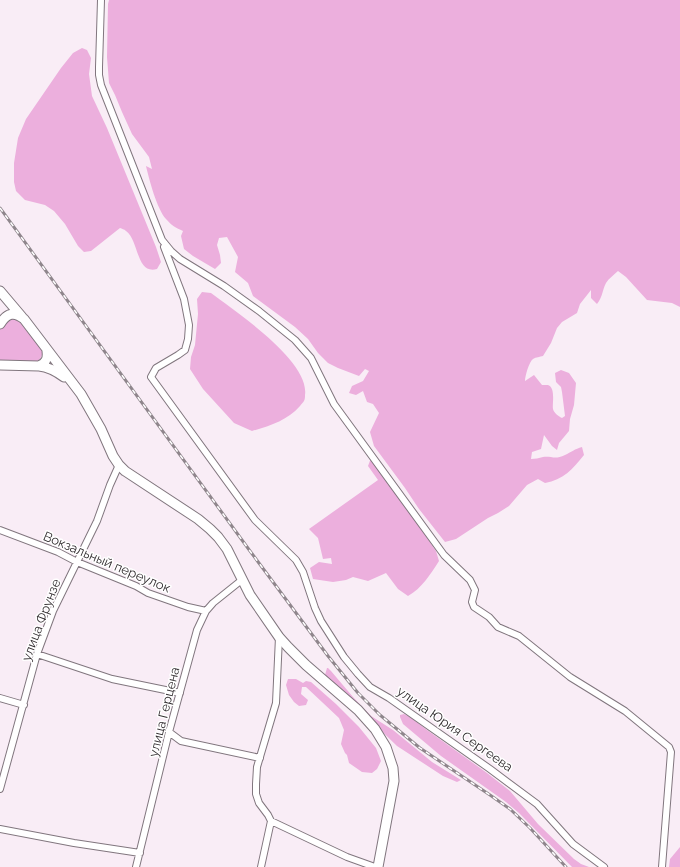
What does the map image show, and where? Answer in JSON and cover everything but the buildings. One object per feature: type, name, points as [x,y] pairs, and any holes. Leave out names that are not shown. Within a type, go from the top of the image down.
[{"type":"main road","points":[[0,290],[81,394],[119,465],[125,471],[198,519],[218,537],[227,549],[250,595],[279,637],[306,665],[358,710],[375,730],[386,747],[393,768],[394,781],[376,867]]},
{"type":"main road","points":[[0,324],[3,319],[10,314],[19,315],[24,319]]},
{"type":"main road","points":[[38,366],[43,364],[47,359],[47,351]]},
{"type":"main road","points":[[1,366],[47,367],[73,383]]},
{"type":"street","points":[[101,0],[99,67],[101,85],[162,240],[180,259],[224,286],[258,311],[295,340],[306,352],[311,358],[334,404],[444,555],[470,580],[476,590],[472,602],[474,607],[498,627],[519,636],[570,677],[625,712],[669,747],[672,752],[662,867]]},
{"type":"street","name":"улица Юрия Сергеева","points":[[162,240],[184,299],[189,325],[188,339],[185,350],[156,368],[151,376],[256,520],[296,560],[303,572],[321,621],[344,658],[370,687],[389,698],[537,804],[573,844],[604,867]]},
{"type":"street","name":"улица Фрунзе","points":[[0,789],[38,654],[56,605],[97,521],[119,465]]},
{"type":"street","name":"Вокзальный переулок","points":[[0,530],[58,552],[77,562],[136,586],[148,593],[188,607],[206,610]]},
{"type":"street","name":"улица Герцена","points":[[136,867],[196,630],[206,610],[242,579]]},
{"type":"street","points":[[262,867],[271,821],[259,803],[256,794],[257,767],[276,703],[279,637]]},
{"type":"street","points":[[38,654],[112,679],[180,694]]},
{"type":"street","points":[[0,698],[24,705]]},
{"type":"street","points":[[170,732],[181,740],[260,758]]},
{"type":"street","points":[[271,821],[347,857],[376,867]]},
{"type":"street","points":[[0,829],[74,843],[140,853]]},
{"type":"shaded area","points":[[109,0],[680,0],[680,307],[672,303],[647,300],[626,277],[618,271],[606,283],[597,304],[591,298],[591,290],[580,304],[577,313],[562,322],[557,328],[551,343],[543,356],[533,359],[530,363],[525,381],[534,375],[542,385],[548,385],[552,389],[554,410],[556,414],[562,418],[565,416],[562,392],[561,387],[556,382],[555,373],[561,370],[569,373],[576,383],[569,431],[559,443],[557,450],[544,435],[541,449],[532,452],[531,459],[543,457],[556,458],[582,447],[584,455],[572,469],[562,477],[551,482],[545,483],[538,479],[527,485],[509,506],[456,539],[445,542],[419,509],[374,446],[370,432],[379,413],[373,404],[367,402],[363,391],[356,395],[349,393],[352,386],[363,381],[369,371],[365,369],[359,376],[328,363],[318,353],[308,339],[295,327],[253,296],[248,283],[235,272],[238,257],[227,237],[219,238],[217,245],[221,263],[215,269],[184,249],[181,236],[183,231],[166,219],[160,208],[154,194],[146,166],[152,169],[149,157],[132,134],[109,83],[107,57]]},
{"type":"shaded area","points":[[82,48],[87,50],[91,58],[89,74],[92,96],[107,128],[156,247],[161,262],[157,269],[145,267],[138,256],[130,235],[125,230],[120,228],[91,251],[84,252],[78,246],[65,224],[54,211],[45,205],[25,200],[16,191],[14,182],[14,163],[18,138],[26,119],[61,68],[73,53]]},
{"type":"shaded area","points":[[202,292],[211,293],[253,325],[269,338],[296,367],[303,382],[305,398],[304,402],[290,415],[272,425],[252,431],[234,423],[203,389],[190,369],[191,357],[195,345],[198,314],[197,299]]},
{"type":"shaded area","points":[[12,318],[20,321],[40,347],[43,352],[38,361],[0,362],[0,330],[3,323]]},
{"type":"shaded area","points":[[371,458],[436,551],[439,561],[422,585],[408,596],[398,589],[386,573],[368,581],[353,577],[346,580],[333,582],[313,579],[310,568],[319,562],[332,564],[331,558],[323,559],[318,538],[309,529],[378,480],[368,466]]},
{"type":"shaded area","points":[[327,668],[371,716],[393,730],[432,762],[461,780],[457,782],[443,776],[397,746],[327,678],[325,675]]},
{"type":"shaded area","points":[[288,679],[296,679],[303,683],[306,681],[311,682],[359,727],[376,748],[381,761],[377,769],[372,773],[362,772],[349,763],[347,755],[341,744],[344,730],[339,718],[306,687],[302,687],[301,694],[308,700],[306,705],[299,706],[289,695],[286,685]]},
{"type":"shaded area","points":[[404,714],[510,791],[538,824],[574,859],[589,867],[572,867],[519,813],[506,802],[441,756],[403,724],[400,715]]},
{"type":"shaded area","points":[[680,847],[680,867],[669,867],[670,859]]},
{"type":"railway","points":[[0,208],[250,551],[328,656],[358,693],[380,715],[420,748],[510,809],[566,867]]}]
